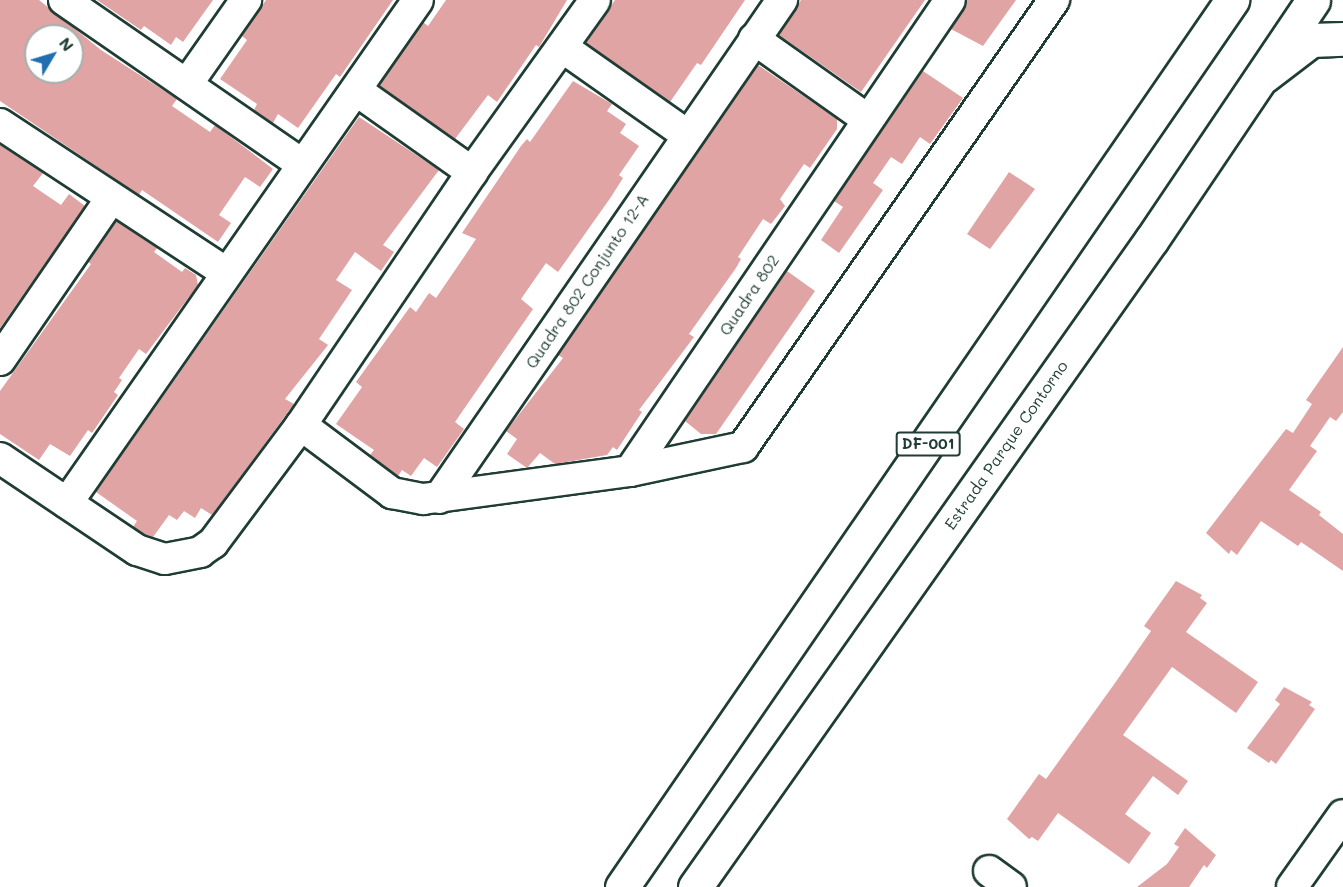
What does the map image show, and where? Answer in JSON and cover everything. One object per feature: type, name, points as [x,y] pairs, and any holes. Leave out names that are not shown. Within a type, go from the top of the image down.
[{"type":"main road","name":"DF-001","points":[[623,886],[1232,0]]},
{"type":"main road","points":[[1302,4],[1343,38]]},
{"type":"main road","name":"Estrada Parque Contorno","points":[[695,887],[1152,239],[1302,4]]},
{"type":"main road","points":[[1252,85],[1311,40],[1343,38]]},
{"type":"street","points":[[64,0],[302,164]]},
{"type":"street","points":[[187,84],[246,0]]},
{"type":"street","points":[[68,503],[225,272],[357,91],[418,0]]},
{"type":"street","points":[[0,458],[137,550],[165,559],[200,552],[213,543],[302,425],[472,172],[595,0]]},
{"type":"street","name":"Quadra 802 Conjunto 12-A","points":[[439,498],[782,0]]},
{"type":"street","points":[[754,39],[867,119],[950,0]]},
{"type":"street","points":[[302,425],[392,493],[408,498],[439,498],[630,471],[708,456],[748,442],[1054,0]]},
{"type":"street","points":[[1200,48],[1215,0]]},
{"type":"street","points":[[562,47],[687,135]]},
{"type":"street","points":[[357,91],[472,172]]},
{"type":"street","name":"Quadra 802","points":[[630,471],[867,119]]},
{"type":"street","points":[[0,124],[110,200],[225,272]]},
{"type":"street","points":[[0,360],[110,200]]},
{"type":"street","points":[[1292,887],[1343,815]]},
{"type":"building","points":[[0,0],[39,0],[69,24],[24,24],[24,84],[84,84],[84,36],[101,50],[177,99],[172,106],[210,132],[215,125],[273,169],[260,187],[245,177],[219,215],[231,223],[218,242],[142,190],[139,195],[0,101]]},
{"type":"building","points":[[97,0],[213,0],[183,42],[176,37],[171,45],[144,26],[141,30]]},
{"type":"building","points":[[266,0],[393,0],[340,77],[336,74],[298,128],[278,114],[273,123],[254,110],[257,104],[220,79],[247,40],[242,36]]},
{"type":"building","points":[[446,0],[567,0],[539,47],[536,45],[497,102],[488,95],[455,139],[379,86],[423,22],[428,26]]},
{"type":"building","points":[[615,0],[745,0],[701,65],[697,63],[670,102],[586,43]]},
{"type":"building","points":[[801,0],[925,0],[861,92],[779,35]]},
{"type":"building","points":[[967,0],[1016,0],[983,46],[951,29]]},
{"type":"building","points":[[758,65],[837,119],[837,129],[810,168],[804,164],[780,199],[785,206],[771,224],[763,219],[738,257],[741,259],[736,268],[689,334],[694,337],[639,410],[642,412],[617,450],[613,447],[607,455],[555,464],[540,453],[527,468],[507,454],[517,439],[506,431],[563,358],[558,355]]},
{"type":"building","points":[[923,71],[963,98],[930,144],[920,137],[902,164],[891,157],[873,183],[883,190],[839,253],[821,240],[843,207],[834,201]]},
{"type":"building","points":[[573,81],[612,104],[607,111],[626,124],[620,133],[639,146],[619,175],[623,178],[611,197],[558,272],[546,263],[521,299],[533,309],[455,422],[464,429],[437,467],[424,458],[411,476],[402,470],[398,476],[370,455],[374,450],[336,424],[362,387],[356,382],[410,307],[416,312],[429,293],[436,298],[476,239],[462,233],[521,146],[527,139],[530,142]]},
{"type":"building","points":[[359,117],[439,170],[383,245],[394,252],[381,271],[355,252],[336,280],[352,290],[319,339],[328,345],[285,399],[294,404],[212,515],[201,508],[195,518],[184,511],[177,520],[169,515],[153,537],[145,534],[133,527],[137,521],[96,492]]},
{"type":"building","points":[[0,145],[43,173],[33,186],[61,205],[69,194],[85,206],[0,328]]},
{"type":"building","points":[[1009,172],[1035,189],[990,249],[967,234]]},
{"type":"building","points":[[116,221],[157,248],[154,252],[182,272],[185,268],[196,275],[198,285],[146,354],[139,349],[119,378],[122,380],[114,392],[118,395],[92,433],[88,430],[70,456],[50,444],[39,460],[0,434],[0,391],[91,264],[88,262]]},
{"type":"building","points":[[787,271],[815,291],[716,434],[701,434],[685,421]]},
{"type":"building","points":[[1343,347],[1343,412],[1336,421],[1330,417],[1310,446],[1317,451],[1289,490],[1321,512],[1319,515],[1343,534],[1343,571],[1301,542],[1298,546],[1261,521],[1237,555],[1231,550],[1229,554],[1206,533],[1286,429],[1293,433],[1312,404],[1306,400]]},
{"type":"building","points":[[1176,581],[1202,595],[1200,598],[1207,603],[1186,632],[1258,682],[1236,713],[1172,667],[1123,735],[1188,781],[1178,795],[1153,776],[1125,814],[1151,833],[1129,864],[1058,813],[1038,841],[1032,837],[1029,839],[1007,819],[1039,774],[1046,779],[1115,683],[1151,631],[1144,626]]},
{"type":"building","points":[[1284,687],[1312,702],[1309,705],[1315,709],[1276,764],[1271,760],[1269,763],[1247,748],[1280,704],[1275,700]]},
{"type":"building","points":[[1185,828],[1216,855],[1207,868],[1204,865],[1189,887],[1137,887],[1167,864],[1179,847],[1174,844]]}]
